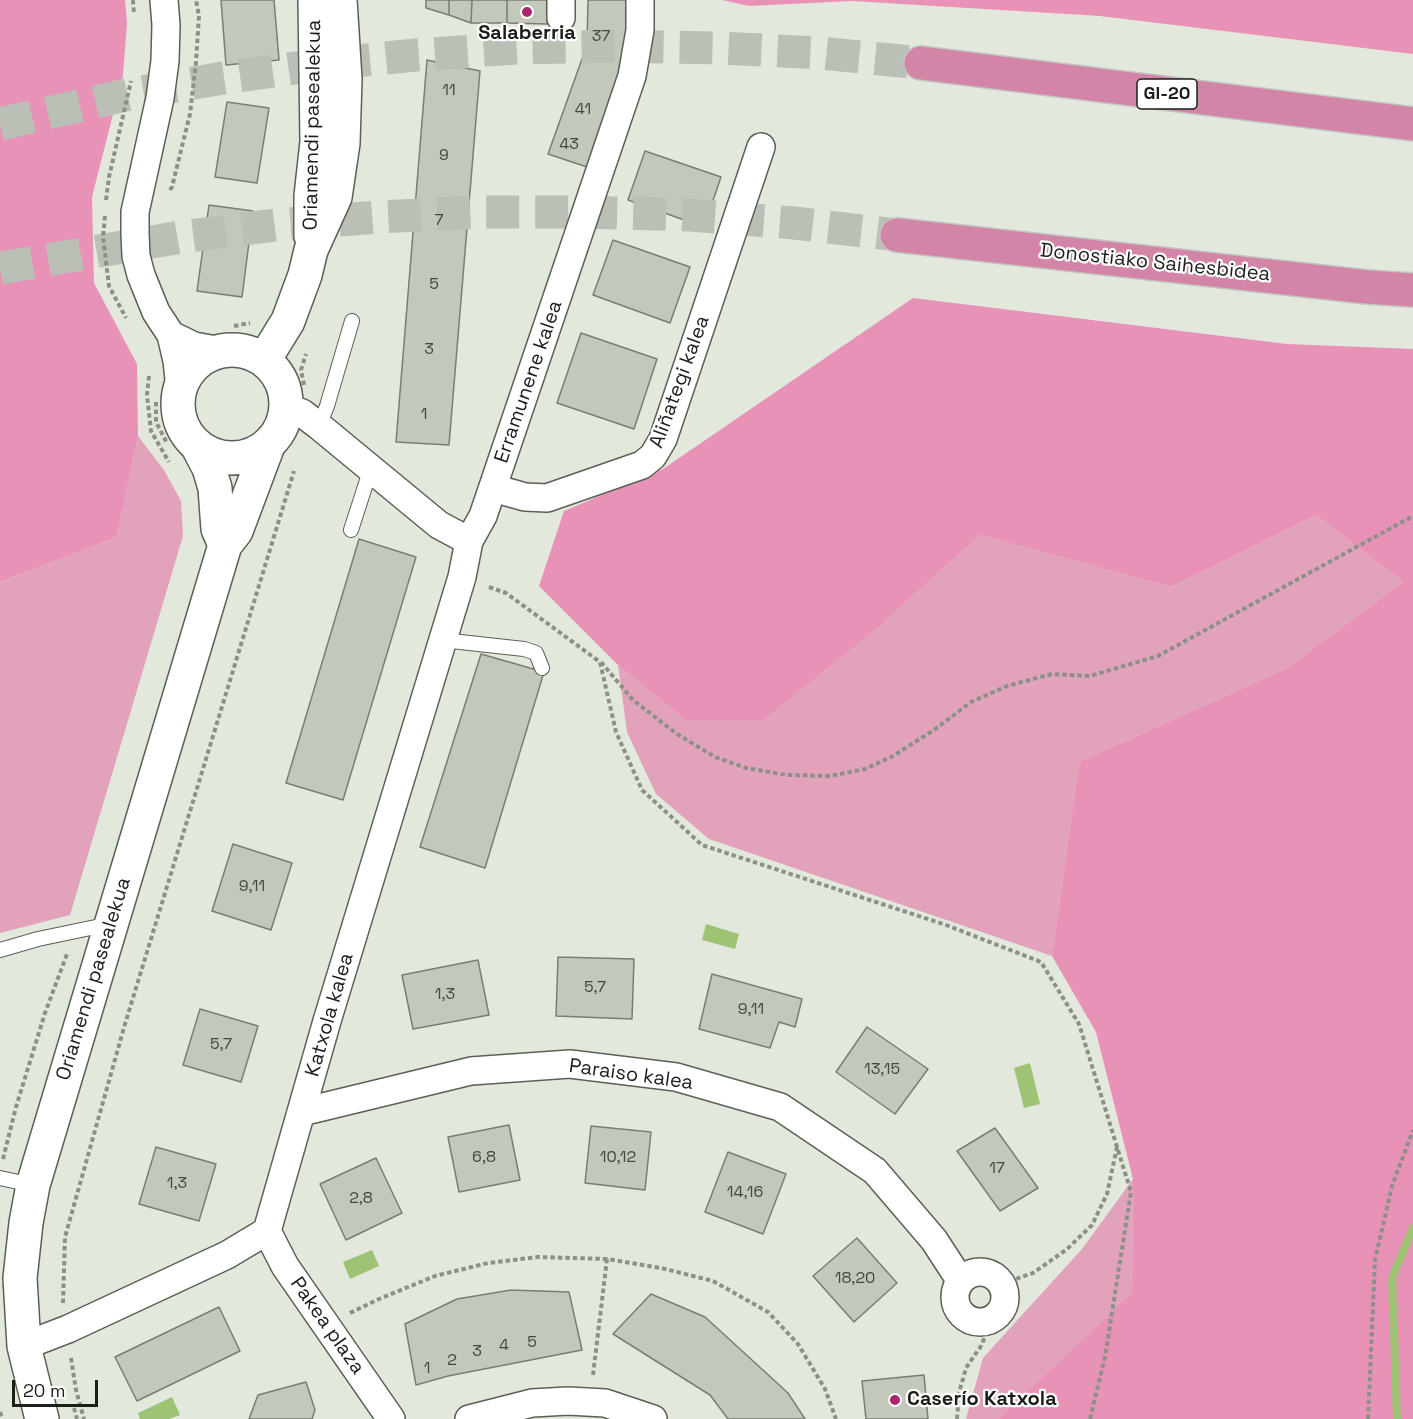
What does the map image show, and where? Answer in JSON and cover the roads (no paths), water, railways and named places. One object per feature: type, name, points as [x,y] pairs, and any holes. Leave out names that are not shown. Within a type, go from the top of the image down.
[{"type":"highway","name":"GI-20","points":[[921,63],[1413,124]]},
{"type":"highway","name":"Donostiako Saihesbidea","points":[[897,235],[1367,287],[1413,290]]},
{"type":"street","points":[[164,0],[165,61],[160,98],[135,212],[135,233],[136,256],[141,275],[156,312],[171,335],[180,388]]},
{"type":"street","name":"Oriamendi pasealekua","points":[[311,250],[311,196],[317,142],[315,0]]},
{"type":"street","name":"Oriamendi pasealekua","points":[[264,360],[288,321],[305,275],[311,250],[334,197],[343,143],[345,79],[340,0]]},
{"type":"street","name":"Erramunene kalea","points":[[469,541],[483,516],[493,488],[632,76],[640,30],[640,0]]},
{"type":"street","name":"Aliñategi kalea","points":[[493,488],[525,497],[547,498],[642,465],[652,456],[663,439],[761,147]]},
{"type":"street","points":[[171,335],[194,346],[224,339]]},
{"type":"street","points":[[224,339],[236,350],[264,360],[281,381],[285,393],[286,407],[283,422],[275,436],[265,447],[250,455],[235,458],[222,458],[198,447],[182,427],[177,401],[186,375],[224,339]]},
{"type":"street","points":[[286,407],[302,413],[319,426],[439,525],[469,541]]},
{"type":"street","name":"Oriamendi pasealekua","points":[[42,1419],[24,1346],[20,1278],[33,1185],[225,545],[236,531],[269,443]]},
{"type":"street","points":[[198,447],[209,468],[215,488],[218,529],[225,545]]},
{"type":"street","name":"Katxola kalea","points":[[267,1231],[327,1021],[462,577],[469,541]]},
{"type":"street","name":"Paraiso kalea","points":[[302,1112],[471,1071],[570,1064],[676,1077],[780,1107],[875,1171],[933,1240],[960,1280]]},
{"type":"street","points":[[24,1346],[68,1329],[227,1256],[267,1231]]},
{"type":"street","name":"Pakea plaza","points":[[267,1231],[285,1266],[391,1419]]},
{"type":"street","points":[[974,1272],[991,1273],[1002,1284],[1006,1292],[1006,1300],[999,1314],[992,1320],[975,1322],[960,1312],[954,1296],[960,1280],[974,1272]]},
{"type":"street","points":[[469,1419],[532,1402],[568,1401],[605,1404],[653,1419]]},
{"type":"lane","points":[[319,426],[352,321]]},
{"type":"lane","points":[[351,530],[370,468]]},
{"type":"lane","points":[[442,640],[524,649],[536,653],[542,668]]},
{"type":"lane","points":[[0,950],[38,939],[110,924]]},
{"type":"lane","points":[[0,1178],[33,1185]]},
{"type":"waterway","points":[[1397,1419],[1392,1278],[1413,1228]]},
{"type":"tunnel","points":[[0,124],[130,94],[223,78],[316,65],[517,48],[618,46],[719,48],[820,53],[921,63]]},
{"type":"tunnel","points":[[0,268],[181,237],[275,225],[482,212],[690,215],[794,223],[897,235]]},
{"type":"place","name":"Salaberria","points":[[527,12]]},
{"type":"place","name":"Caserío Katxola","points":[[895,1400]]}]
